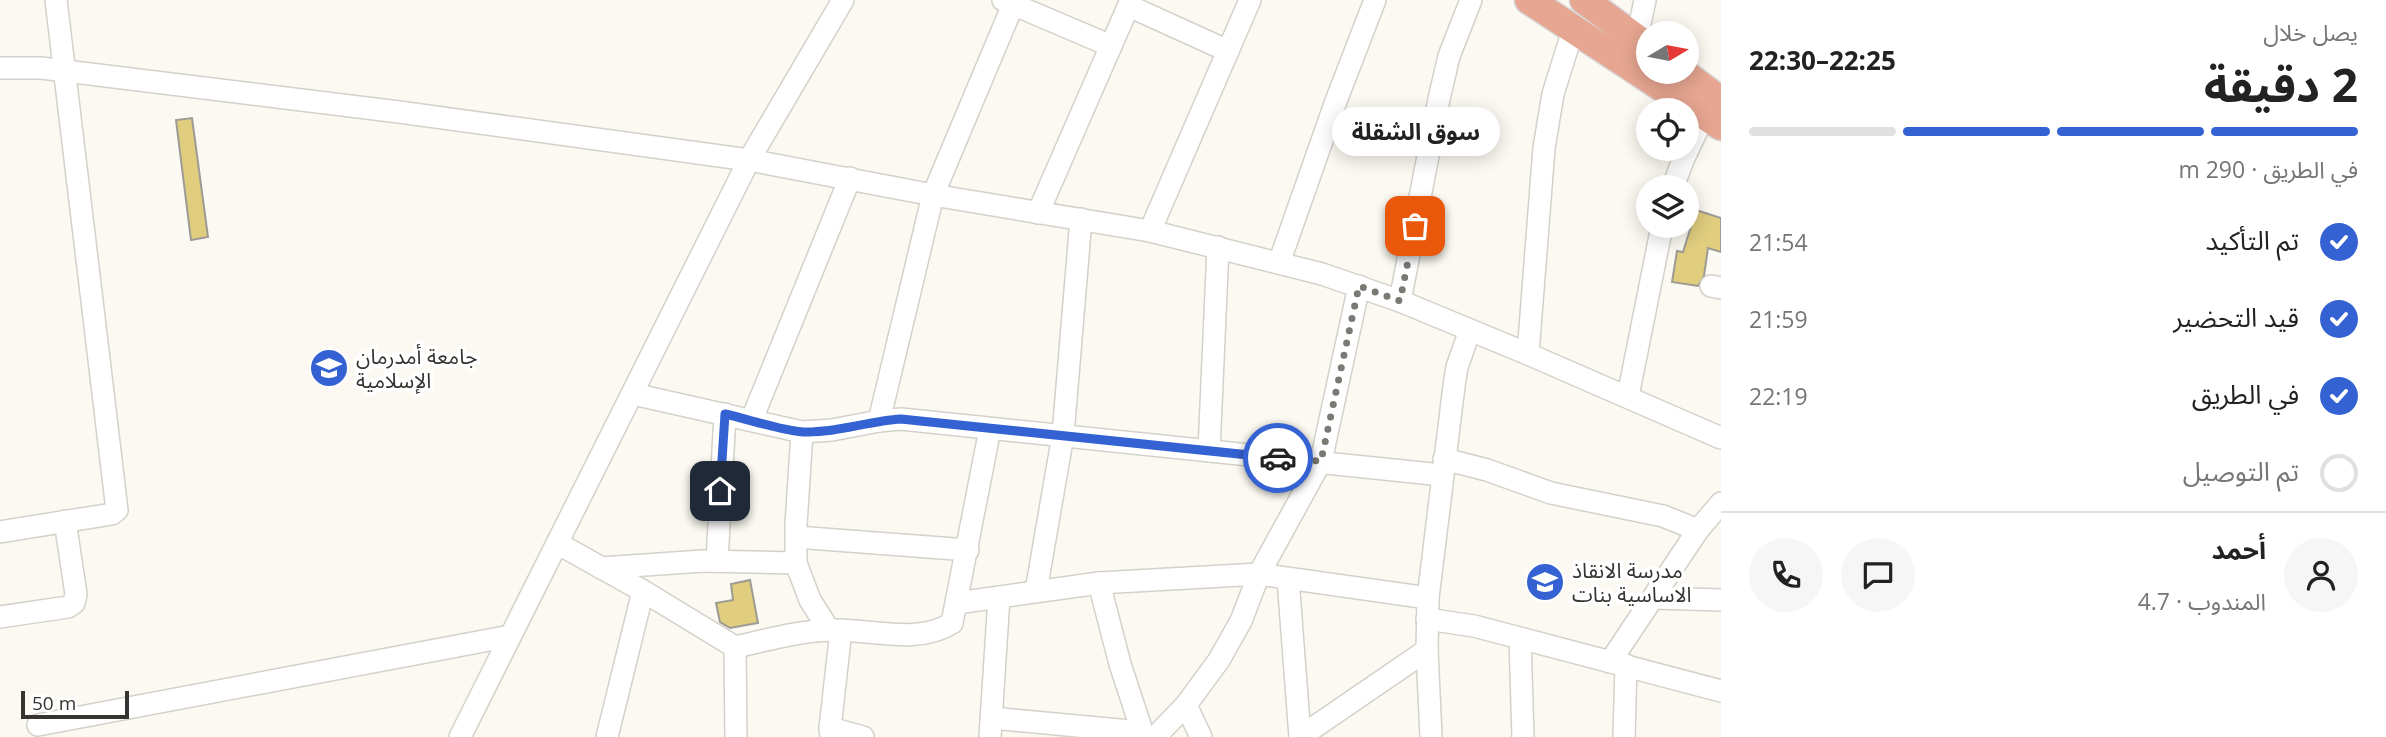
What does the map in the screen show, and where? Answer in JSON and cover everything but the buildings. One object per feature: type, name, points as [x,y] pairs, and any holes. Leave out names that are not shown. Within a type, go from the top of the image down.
[{"type":"main road","points":[[1529,0],[1573,30],[1715,109]]},
{"type":"main road","points":[[1584,0],[1636,37]]},
{"type":"main road","points":[[1693,84],[1715,109]]},
{"type":"street","points":[[0,532],[112,514],[117,510],[56,0]]},
{"type":"street","points":[[460,737],[749,160],[843,0]]},
{"type":"street","points":[[1150,231],[1250,0]]},
{"type":"street","points":[[1279,263],[1375,0]]},
{"type":"street","points":[[1400,301],[1449,56],[1471,0]]},
{"type":"street","points":[[1644,21],[1645,0]]},
{"type":"street","points":[[879,421],[933,195],[1011,1],[1111,46]]},
{"type":"street","points":[[1038,213],[1130,3],[1228,51]]},
{"type":"street","points":[[1528,354],[1544,148],[1553,94],[1573,30]]},
{"type":"street","points":[[0,68],[41,68],[399,112],[749,160],[933,195],[1150,231],[1359,286],[1528,354],[1721,438]]},
{"type":"street","points":[[1679,175],[1715,109]]},
{"type":"street","points":[[752,419],[850,178]]},
{"type":"street","points":[[1036,591],[1063,435],[1081,219]]},
{"type":"street","points":[[1628,396],[1660,238]]},
{"type":"street","points":[[1209,451],[1218,247]]},
{"type":"street","points":[[999,597],[991,727],[1147,735],[1186,705],[1219,660],[1241,621],[1259,574],[1321,461],[1359,286]]},
{"type":"street","points":[[1431,737],[1427,609],[1457,367],[1470,330]]},
{"type":"street","points":[[632,394],[802,432],[832,430],[879,421],[910,420],[1321,461],[1487,470],[1551,493],[1663,516],[1698,530]]},
{"type":"street","points":[[717,561],[725,414]]},
{"type":"street","points":[[557,543],[735,647],[774,638],[835,630],[930,634],[952,623],[990,429]]},
{"type":"street","points":[[802,432],[796,563],[810,600],[835,630],[831,733],[863,737]]},
{"type":"street","points":[[1624,737],[1618,663],[1654,598],[1698,530],[1721,503]]},
{"type":"street","points":[[0,617],[68,607],[74,603],[76,594],[65,522]]},
{"type":"street","points":[[796,537],[968,550]]},
{"type":"street","points":[[601,568],[664,562],[796,563]]},
{"type":"street","points":[[957,603],[1098,583],[1259,574],[1427,609],[1520,639],[1721,691]]},
{"type":"street","points":[[1288,579],[1300,737]]},
{"type":"street","points":[[1098,583],[1120,664],[1147,735]]},
{"type":"street","points":[[607,737],[643,591]]},
{"type":"street","points":[[1654,598],[1721,600]]},
{"type":"street","points":[[38,725],[510,636]]},
{"type":"street","points":[[1520,639],[1523,737]]},
{"type":"street","points":[[735,647],[736,737]]},
{"type":"street","points":[[1300,737],[1427,650]]},
{"type":"street","points":[[1186,705],[1201,737]]},
{"type":"way so far","points":[[1278,458],[1321,461],[1359,286],[1400,301],[1415,226]]},
{"type":"place","name":"سوق الشقلة","points":[[1415,226]]},
{"type":"place","name":"جامعة أمدرمان الإسلامية","points":[[329,368]]},
{"type":"place","name":"مدرسة الانقاذ الاساسية بنات","points":[[1545,582]]},
{"type":"route","points":[[720,491],[725,414],[802,432],[901,419],[1278,458]]}]
